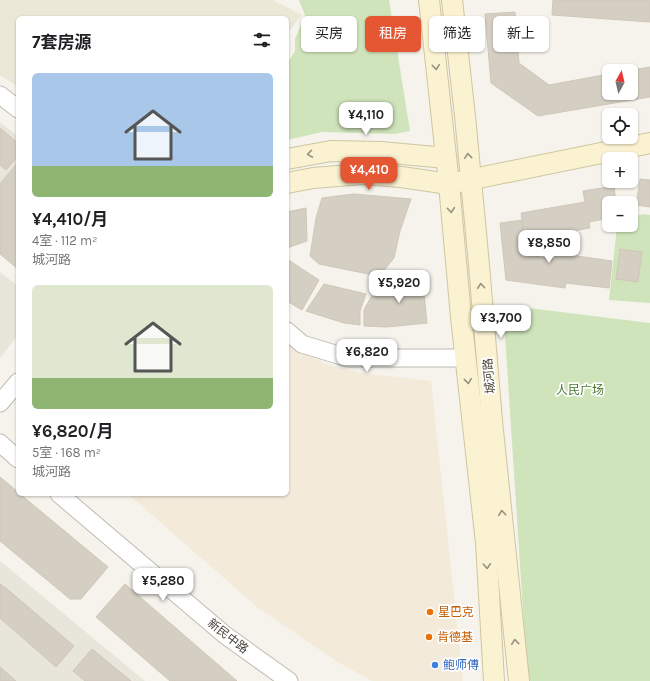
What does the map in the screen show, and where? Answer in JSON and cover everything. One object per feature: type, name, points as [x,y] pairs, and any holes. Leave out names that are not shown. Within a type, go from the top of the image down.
[{"type":"main road","name":"城河路","points":[[429,0],[449,184],[465,358],[486,543],[494,681]]},
{"type":"main road","name":"城河路","points":[[452,0],[471,180],[492,421],[519,681]]},
{"type":"main road","points":[[289,183],[313,178],[363,174],[401,177],[449,184],[650,143]]},
{"type":"main road","points":[[289,158],[330,151],[381,152],[446,158]]},
{"type":"street","points":[[0,95],[16,107]]},
{"type":"street","points":[[289,333],[302,344],[348,358],[465,358]]},
{"type":"street","points":[[0,403],[16,384]]},
{"type":"street","points":[[0,443],[16,457]]},
{"type":"street","name":"新民中路","points":[[61,496],[224,635],[289,681]]},
{"type":"shaded area","points":[[0,0],[273,0],[302,15],[289,31],[289,16],[16,16],[16,86],[0,75]]},
{"type":"shaded area","points":[[0,122],[16,134],[16,164],[0,184]]},
{"type":"shaded area","points":[[0,272],[16,284],[16,338],[0,358]]},
{"type":"shaded area","points":[[289,342],[323,363],[360,373],[431,381],[463,681],[372,681],[336,661],[257,607],[130,496],[289,496]]},
{"type":"shaded area","points":[[0,561],[145,681],[0,681]]},
{"type":"green space","points":[[299,0],[389,0],[392,16],[365,16],[365,52],[397,52],[410,131],[395,134],[322,132],[289,140],[289,61],[295,51],[295,39],[301,25],[301,52],[357,52],[357,16],[305,16]]},
{"type":"green space","points":[[638,215],[650,215],[650,303],[609,300],[616,232],[638,232]]},
{"type":"green space","name":"人民广场","points":[[503,305],[650,323],[650,681],[530,681],[526,656]]},
{"type":"building","points":[[553,0],[650,0],[650,22],[552,15]]},
{"type":"building","points":[[515,12],[515,16],[493,16],[493,52],[518,52],[519,63],[549,85],[602,75],[602,100],[632,100],[538,116],[491,83],[485,14]]},
{"type":"building","points":[[650,67],[650,97],[638,99],[638,69]]},
{"type":"building","points":[[0,128],[16,141],[16,158],[6,170],[0,165]]},
{"type":"building","points":[[16,164],[16,267],[0,254],[0,184]]},
{"type":"building","points":[[640,179],[650,180],[650,207],[638,205],[637,196]]},
{"type":"building","points":[[602,188],[614,188],[615,196],[602,196],[602,219],[589,222],[590,228],[525,239],[521,213],[585,202],[583,191]]},
{"type":"building","points":[[354,194],[411,199],[400,231],[394,258],[385,269],[373,275],[319,264],[310,256],[316,218],[322,198]]},
{"type":"building","points":[[306,208],[307,241],[289,247],[289,212]]},
{"type":"building","points":[[522,220],[526,255],[555,259],[556,253],[612,261],[609,288],[566,283],[565,288],[506,280],[500,223]]},
{"type":"building","points":[[620,249],[642,252],[638,282],[616,279]]},
{"type":"building","points":[[289,260],[319,280],[302,310],[289,302]]},
{"type":"building","points":[[422,272],[427,323],[387,327],[364,326],[364,310],[371,297],[396,293],[394,276]]},
{"type":"building","points":[[324,284],[366,294],[360,311],[360,325],[344,323],[306,311]]},
{"type":"building","points":[[0,477],[16,490],[16,496],[22,496],[108,567],[81,599],[70,599],[0,541]]},
{"type":"building","points":[[0,584],[74,646],[56,667],[0,618]]},
{"type":"building","points":[[125,584],[237,681],[170,681],[96,617]]},
{"type":"building","points":[[92,649],[131,681],[85,681],[73,671]]},
{"type":"building","points":[[0,667],[16,681],[0,681]]},
{"type":"place","name":"星巴克","points":[[430,612]]},
{"type":"place","name":"肯德基","points":[[429,637]]},
{"type":"place","name":"鲍师傅","points":[[435,665]]}]
